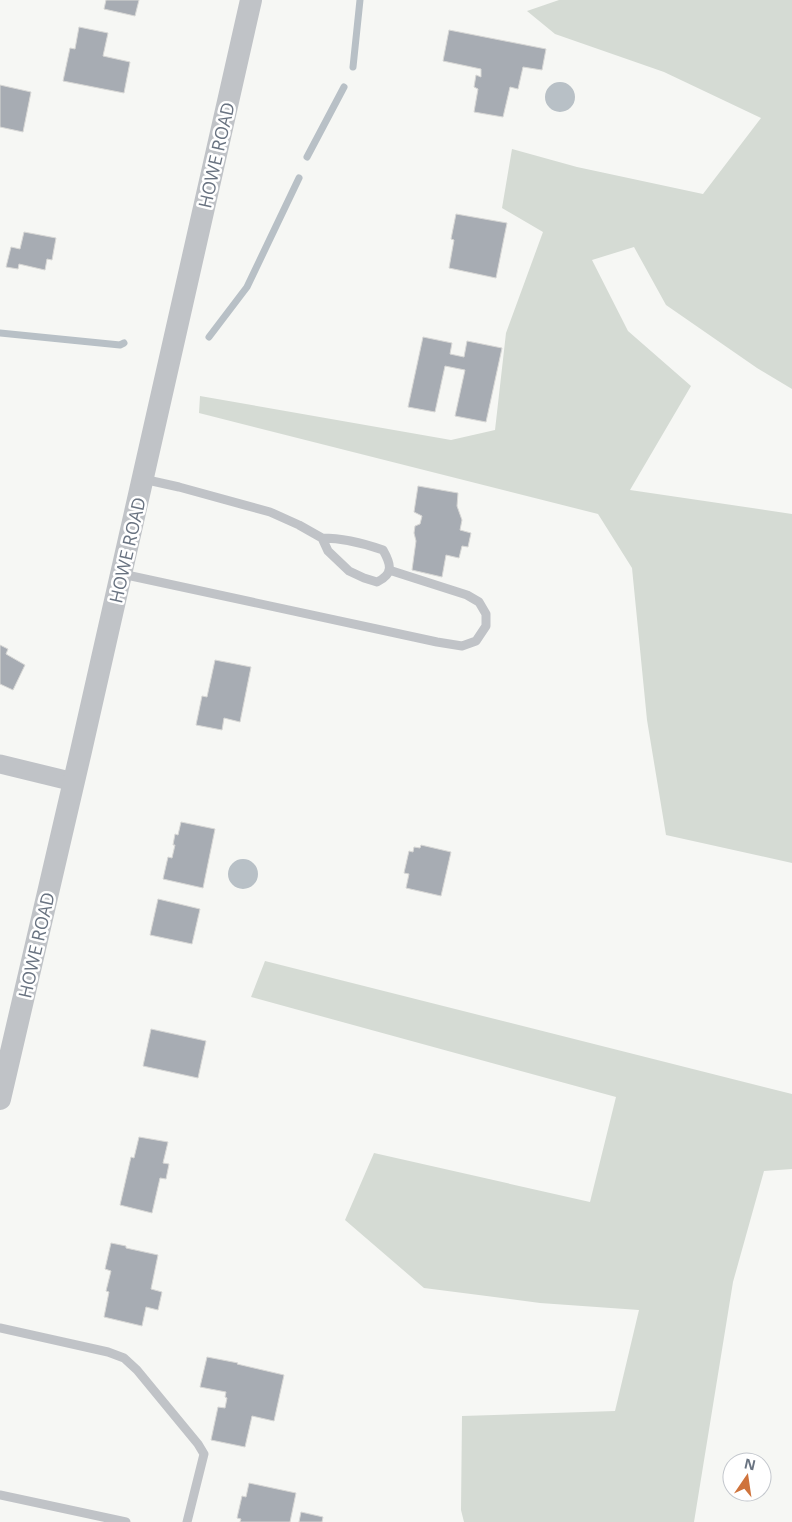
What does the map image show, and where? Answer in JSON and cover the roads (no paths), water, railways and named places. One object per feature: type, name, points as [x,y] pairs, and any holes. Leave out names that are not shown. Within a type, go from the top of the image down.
[{"type":"street","name":"HOWE ROAD","points":[[0,1099],[74,782],[251,0]]},
{"type":"street","points":[[0,764],[74,782]]},
{"type":"lane","points":[[143,478],[270,512],[322,538],[337,538],[367,544],[383,550],[389,561],[389,570],[385,578],[377,582],[350,571],[328,551],[322,538]]},
{"type":"lane","points":[[121,574],[437,642],[462,646],[476,641],[482,633],[486,626],[486,614],[479,602],[467,595],[389,570]]},
{"type":"lane","points":[[0,1328],[108,1352],[124,1358],[137,1370],[198,1444],[204,1454],[187,1522]]},
{"type":"lane","points":[[0,1495],[126,1522]]},
{"type":"waterway","points":[[353,67],[360,0]]},
{"type":"waterway","points":[[307,157],[344,87]]},
{"type":"waterway","points":[[209,337],[247,287],[299,178]]},
{"type":"waterway","points":[[0,333],[120,345],[124,343]]}]
